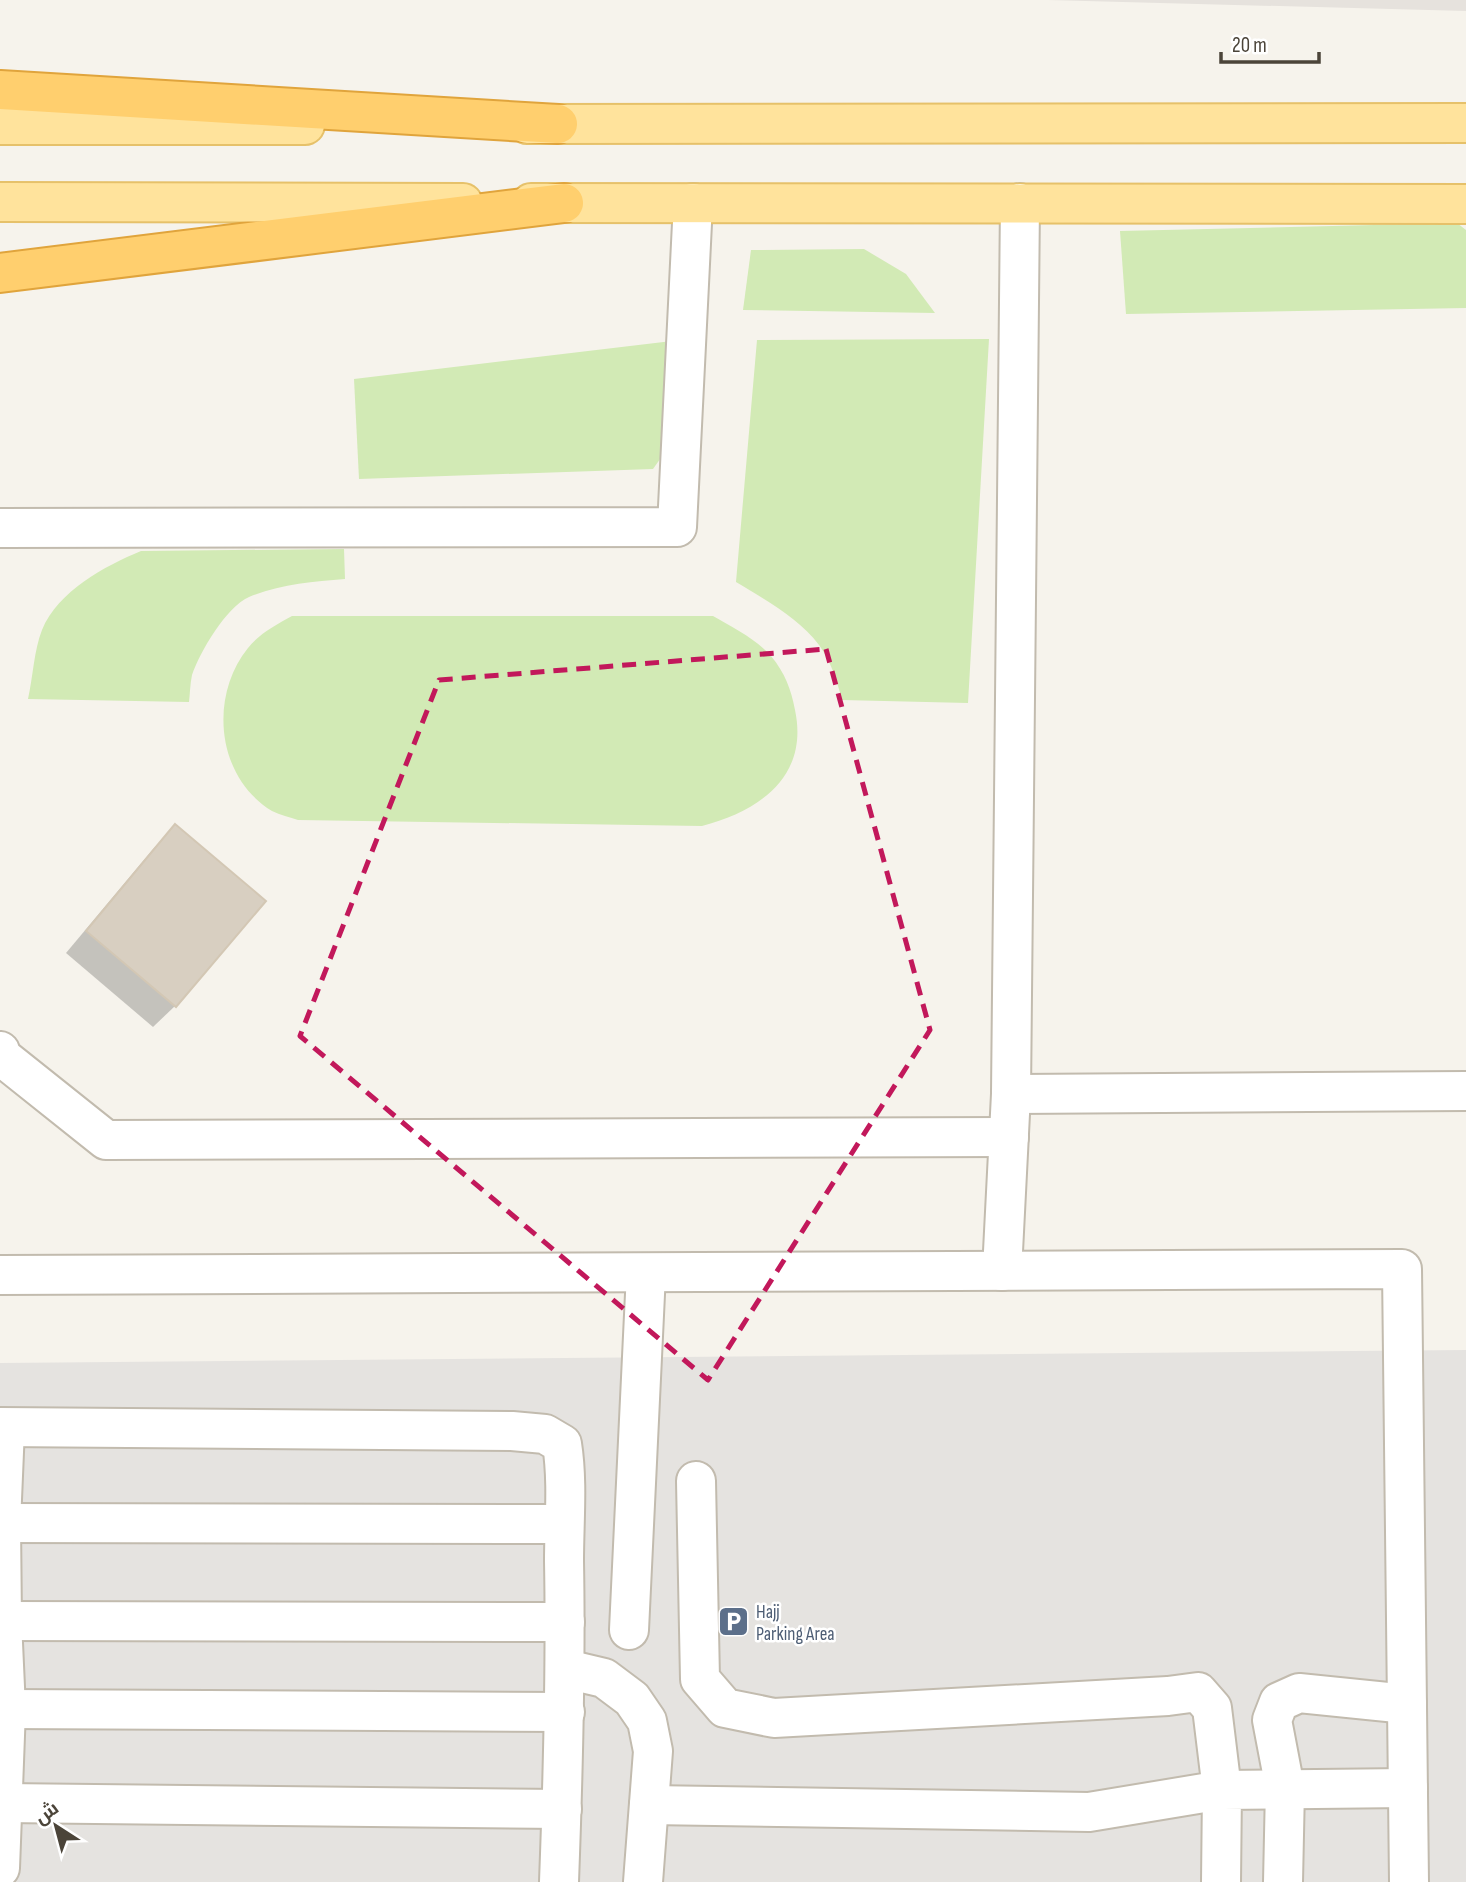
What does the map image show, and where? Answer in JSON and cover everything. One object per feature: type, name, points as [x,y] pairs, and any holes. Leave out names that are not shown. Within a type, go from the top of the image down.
[{"type":"highway","points":[[0,90],[558,124]]},
{"type":"highway","points":[[0,273],[564,203]]},
{"type":"main road","points":[[0,125],[1466,123]]},
{"type":"main road","points":[[0,202],[1466,204]]},
{"type":"street","points":[[0,528],[677,527],[693,203]]},
{"type":"street","points":[[1002,1271],[1011,1094],[1020,203]]},
{"type":"street","points":[[0,1051],[2,1057],[106,1140],[1009,1137]]},
{"type":"street","points":[[1011,1094],[1466,1091]]},
{"type":"street","points":[[0,1275],[1402,1269],[1409,1882]]},
{"type":"street","points":[[629,1630],[646,1273]]},
{"type":"street","points":[[0,1868],[6,1709],[2,1621],[2,1428],[512,1431],[545,1434],[562,1444],[566,1468],[566,1669],[559,1882]]},
{"type":"street","points":[[696,1481],[700,1679],[725,1708],[774,1718],[1154,1697],[1198,1692],[1212,1708],[1222,1790],[1221,1882]]},
{"type":"street","points":[[1,1523],[564,1524]]},
{"type":"street","points":[[2,1621],[565,1622]]},
{"type":"street","points":[[566,1669],[604,1678],[632,1699],[647,1721],[653,1751],[643,1882]]},
{"type":"street","points":[[1283,1882],[1285,1788],[1272,1720],[1279,1702],[1299,1693],[1407,1704]]},
{"type":"street","points":[[6,1709],[565,1712]]},
{"type":"street","points":[[649,1805],[1089,1812],[1222,1790],[1408,1788]]},
{"type":"street","points":[[3,1803],[562,1809]]},
{"type":"highlighted area","points":[[826,649],[930,1030],[708,1380],[300,1036],[439,680]]},
{"type":"shaded area","points":[[1048,0],[1466,0],[1466,11]]},
{"type":"shaded area","name":"Hajj Parking Area","points":[[1466,1350],[1466,1882],[0,1882],[0,1363]]},
{"type":"green space","points":[[1457,223],[1466,230],[1466,308],[1126,314],[1120,231]]},
{"type":"green space","points":[[864,249],[906,274],[935,313],[743,310],[751,250]]},
{"type":"green space","points":[[989,339],[968,703],[842,700],[830,664],[811,635],[780,610],[736,582],[757,340]]},
{"type":"green space","points":[[672,341],[670,445],[653,469],[359,479],[354,379]]},
{"type":"green space","points":[[344,549],[345,579],[272,589],[240,602],[207,643],[191,678],[189,702],[28,699],[37,646],[49,616],[59,603],[84,582],[127,557],[141,551]]},
{"type":"green space","points":[[292,616],[713,616],[758,644],[771,656],[784,675],[795,710],[795,754],[776,787],[761,800],[743,811],[702,826],[298,820],[272,811],[253,796],[239,778],[224,735],[227,689],[236,667],[253,643]]},
{"type":"building","points":[[175,824],[266,901],[176,1007],[86,931]]},
{"type":"place","name":"Hajj Parking Area","points":[[733,1622]]}]
